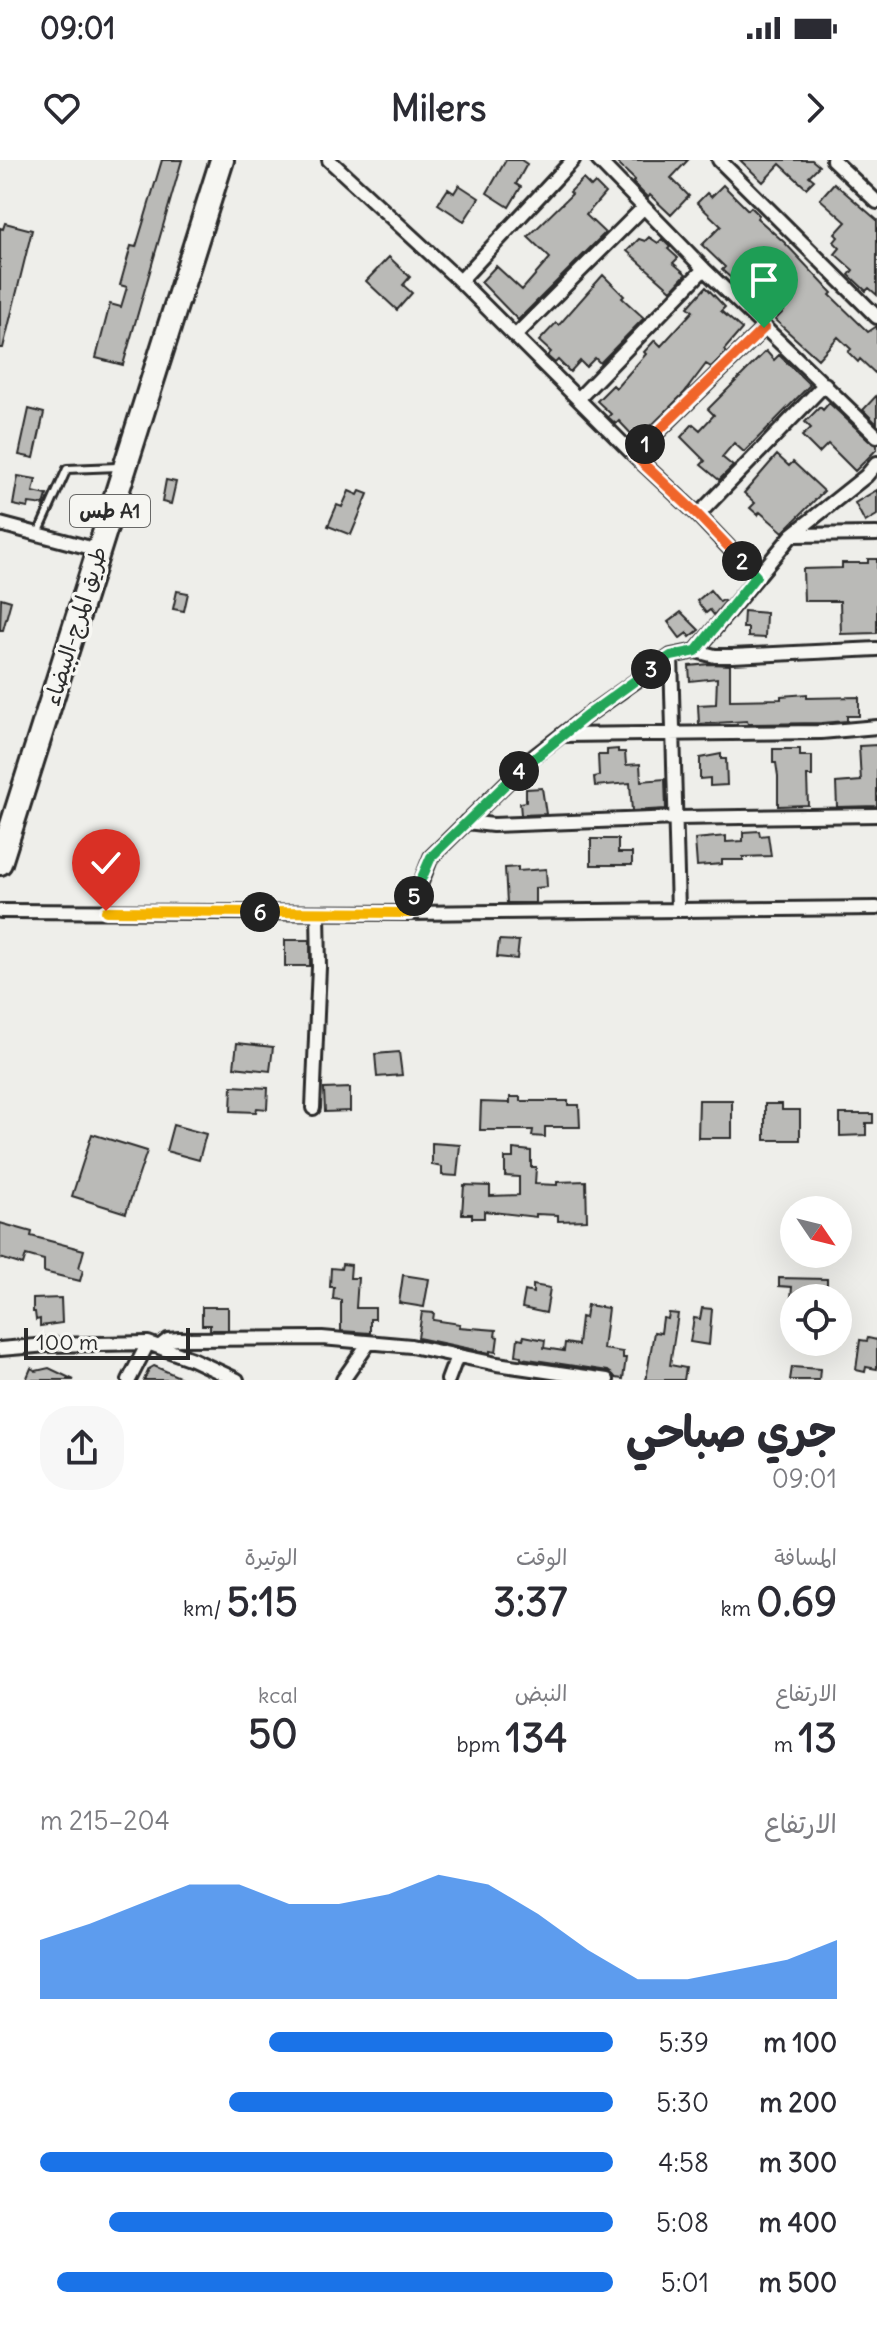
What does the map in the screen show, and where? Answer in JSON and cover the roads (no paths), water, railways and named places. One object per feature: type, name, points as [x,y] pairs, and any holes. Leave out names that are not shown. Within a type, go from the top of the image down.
[{"type":"highway","name":"طريق المرج-البيضاء","points":[[0,863],[222,160]]},
{"type":"street","points":[[329,160],[516,335],[756,576]]},
{"type":"street","points":[[460,281],[573,160]]},
{"type":"street","points":[[598,160],[704,269],[877,436]]},
{"type":"street","points":[[719,160],[877,317]]},
{"type":"street","points":[[833,160],[877,202]]},
{"type":"street","points":[[516,335],[643,208]]},
{"type":"street","points":[[579,398],[704,269]]},
{"type":"street","points":[[634,455],[764,328]]},
{"type":"street","points":[[698,515],[825,384]]},
{"type":"street","points":[[696,651],[792,535],[866,476],[877,463]]},
{"type":"street","points":[[0,524],[98,550]]},
{"type":"street","points":[[792,535],[877,534]]},
{"type":"street","points":[[409,913],[431,857],[466,822],[532,758],[671,656],[696,651],[732,656],[877,649]]},
{"type":"street","points":[[671,656],[678,910]]},
{"type":"street","points":[[562,735],[821,732],[877,727]]},
{"type":"street","points":[[466,822],[493,825],[877,815]]},
{"type":"street","points":[[0,911],[409,913],[877,908]]},
{"type":"street","points":[[313,1108],[318,913]]},
{"type":"street","points":[[0,1350],[48,1345],[153,1345],[179,1339],[322,1338],[411,1346],[532,1374],[607,1380]]},
{"type":"street","points":[[343,1380],[368,1344]]},
{"type":"street","points":[[153,1345],[234,1379]]},
{"type":"street","points":[[129,1380],[153,1345]]},
{"type":"street","points":[[448,1380],[457,1356]]},
{"type":"lane","points":[[37,536],[67,469],[124,467]]}]
